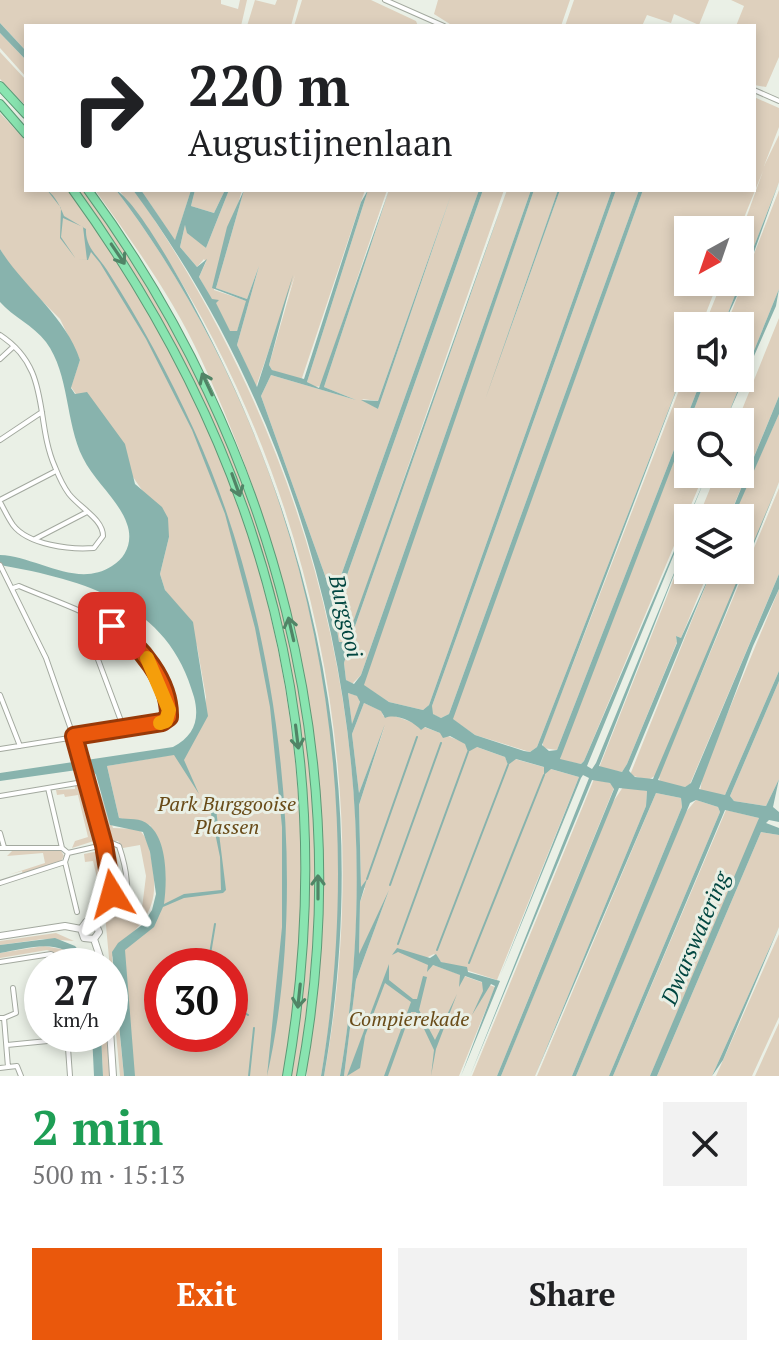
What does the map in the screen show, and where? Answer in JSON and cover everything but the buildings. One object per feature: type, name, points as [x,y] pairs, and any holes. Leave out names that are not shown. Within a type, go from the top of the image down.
[{"type":"highway","points":[[0,86],[24,112]]},
{"type":"highway","points":[[0,104],[24,132]]},
{"type":"highway","points":[[74,192],[128,269],[181,361],[228,463],[268,585],[294,711],[305,830],[303,962],[287,1076]]},
{"type":"highway","points":[[89,192],[139,265],[206,383],[251,488],[289,618],[313,760],[318,852],[315,963],[301,1076]]},
{"type":"street","points":[[385,0],[439,24]]},
{"type":"street","points":[[756,91],[779,101]]},
{"type":"street","points":[[0,335],[14,346],[34,374],[44,436],[56,471],[71,497],[103,532],[94,548],[65,547],[35,539],[14,526],[0,501],[56,471]]},
{"type":"street","points":[[0,359],[14,346]]},
{"type":"street","points":[[0,440],[42,412]]},
{"type":"street","points":[[35,539],[87,512]]},
{"type":"street","points":[[1,567],[46,658],[86,772],[113,883],[105,908],[95,923]]},
{"type":"street","points":[[0,749],[162,722],[169,717],[155,671],[130,638],[80,612],[19,586],[13,588]]},
{"type":"street","points":[[80,612],[124,729]]},
{"type":"street","points":[[0,695],[20,746]]},
{"type":"street","points":[[0,796],[83,782]]},
{"type":"street","points":[[48,788],[62,848],[68,853]]},
{"type":"street","points":[[0,833],[2,847],[62,848]]},
{"type":"street","points":[[68,853],[104,845],[119,846],[127,887],[120,913],[105,908]]},
{"type":"street","points":[[68,853],[65,862],[77,912]]},
{"type":"street","points":[[0,883],[65,862]]},
{"type":"street","points":[[81,929],[86,922],[95,923]]},
{"type":"street","points":[[94,939],[99,932],[95,923]]},
{"type":"street","points":[[0,936],[65,926],[81,929]]},
{"type":"street","points":[[81,929],[84,938],[94,939]]},
{"type":"street","points":[[94,939],[97,948]]},
{"type":"street","points":[[0,962],[24,958]]},
{"type":"street","points":[[8,1067],[2,1018],[16,1013],[13,988]]},
{"type":"street","points":[[7,1045],[24,1043]]},
{"type":"street","points":[[69,1052],[70,1076]]},
{"type":"street","points":[[111,1052],[113,1076]]},
{"type":"street","points":[[0,1068],[17,1066],[21,1076]]},
{"type":"green space","points":[[0,0],[221,0],[221,4],[238,9],[240,0],[247,0],[241,24],[24,24],[24,49],[0,23]]},
{"type":"green space","points":[[255,0],[275,5],[277,0],[298,0],[292,24],[248,24]]},
{"type":"green space","points":[[302,0],[371,0],[417,24],[295,24]]},
{"type":"green space","points":[[438,0],[570,0],[562,24],[450,24],[434,14]]},
{"type":"green space","points":[[574,0],[709,0],[699,24],[674,14],[671,23],[647,15],[643,24],[566,24]]},
{"type":"green space","points":[[731,0],[779,0],[779,57],[766,87],[756,85],[756,24],[737,24],[744,6]]},
{"type":"green space","points":[[0,33],[24,58],[24,75],[0,48]]},
{"type":"green space","points":[[0,52],[24,78],[24,104],[0,79]]},
{"type":"green space","points":[[756,98],[779,108],[779,127],[764,166],[779,135],[779,182],[754,246],[754,216],[747,216],[763,171],[756,188]]},
{"type":"green space","name":"Park Burggooise Plassen","points":[[0,113],[24,139],[24,192],[70,192],[148,310],[189,386],[216,447],[260,573],[287,703],[296,768],[300,835],[297,990],[292,1036],[282,1076],[130,1076],[128,948],[124,948],[155,912],[162,897],[164,865],[150,825],[119,818],[107,766],[188,752],[205,712],[206,697],[197,646],[165,590],[160,574],[169,537],[144,493],[71,387],[80,360],[60,319],[14,273],[0,249]]},
{"type":"green space","points":[[779,190],[779,289],[754,351],[754,312],[731,312],[738,296],[754,296],[754,254]]},
{"type":"green space","points":[[77,192],[84,192],[133,264],[178,341],[217,421],[250,504],[277,589],[296,676],[309,764],[315,853],[313,937],[298,1076],[291,1076],[305,955],[307,837],[298,722],[277,610],[245,502],[201,396],[144,292]]},
{"type":"green space","points":[[96,192],[117,192],[181,287],[235,391],[278,499],[310,612],[330,727],[338,844],[335,961],[321,1076],[307,1076],[318,973],[321,882],[318,792],[308,704],[291,617],[267,530],[237,445],[190,337],[138,251]]},
{"type":"green space","points":[[120,192],[135,192],[139,197],[201,296],[253,400],[295,507],[326,617],[347,729],[356,843],[354,959],[340,1076],[324,1076],[339,961],[342,844],[333,727],[313,612],[281,499],[238,390],[184,287]]},
{"type":"green space","points":[[142,192],[190,192],[175,241]]},
{"type":"green space","points":[[194,192],[224,192],[214,213],[191,206]]},
{"type":"green space","points":[[228,192],[241,192],[214,290],[247,301],[237,331],[229,331],[199,277],[206,262],[204,259],[197,267],[180,247],[185,225],[206,248]]},
{"type":"green space","points":[[243,192],[364,192],[301,381],[272,370],[269,365],[295,275],[256,387],[237,345],[259,266],[247,299],[216,288]]},
{"type":"green space","points":[[367,192],[386,192],[321,386],[315,387],[307,382]]},
{"type":"green space","points":[[388,192],[478,192],[333,598],[261,396],[271,375],[356,400],[324,387]],"holes":[[[451,195],[378,409],[362,399],[378,401]]]},
{"type":"green space","points":[[482,192],[503,192],[346,642],[339,642],[334,612]]},
{"type":"green space","points":[[506,192],[530,192],[361,675],[352,684],[346,680],[344,663]]},
{"type":"green space","points":[[533,192],[557,192],[496,369],[559,192],[611,192],[429,705],[423,710],[389,702],[363,685]]},
{"type":"green space","points":[[615,192],[638,192],[449,714],[441,718],[432,714],[432,706]]},
{"type":"green space","points":[[642,192],[754,192],[745,216],[674,216],[674,296],[713,296],[706,312],[674,312],[676,392],[537,747],[530,752],[475,735],[452,719]]},
{"type":"green space","points":[[716,296],[735,296],[728,312],[710,312]]},
{"type":"green space","points":[[779,318],[779,396],[754,456],[754,408],[743,408],[749,392],[754,392],[754,380]]},
{"type":"green space","points":[[678,392],[697,392],[690,408],[674,408],[674,450],[557,750],[543,748],[543,741]]},
{"type":"green space","points":[[701,392],[737,392],[731,408],[694,408]]},
{"type":"green space","points":[[779,414],[779,482],[754,542],[754,504],[738,504],[746,488],[754,488],[754,469]]},
{"type":"green space","points":[[674,460],[674,488],[698,488],[691,504],[674,504],[674,546],[584,761],[581,764],[560,760]]},
{"type":"green space","points":[[710,488],[741,488],[734,504],[704,504]]},
{"type":"green space","points":[[779,488],[779,574],[690,784],[685,787],[660,784],[659,775],[739,584],[754,584],[754,548]]},
{"type":"green space","points":[[674,578],[674,584],[703,584],[681,638],[676,636],[677,642],[627,764],[622,772],[599,768]]},
{"type":"green space","points":[[706,584],[737,584],[658,774],[648,780],[630,775]]},
{"type":"green space","points":[[779,589],[779,671],[725,795],[700,792],[703,773]]},
{"type":"green space","points":[[779,681],[779,779],[766,806],[734,801],[730,796]]},
{"type":"green space","points":[[348,693],[358,696],[360,703],[352,725]]},
{"type":"green space","name":"Compierekade","points":[[364,703],[382,711],[383,716],[392,715],[505,757],[508,764],[515,759],[579,777],[497,980],[441,962],[434,954],[426,958],[433,965],[495,987],[459,1076],[344,1076],[356,980],[389,890],[362,955],[359,954],[360,902],[365,888],[361,887],[359,805],[385,725],[359,793],[352,734]]},
{"type":"green space","points":[[91,767],[113,828],[138,829],[146,838],[154,875],[148,913],[120,948],[108,948],[105,915],[121,917],[126,910],[141,916],[146,876],[140,845],[123,848],[118,841],[107,841]]},
{"type":"green space","points":[[594,779],[610,783],[614,788],[497,1076],[472,1076]]},
{"type":"green space","points":[[85,783],[100,839],[72,848],[75,841],[88,837],[78,795],[65,797],[64,794],[57,795],[56,790],[75,789],[75,785]]},
{"type":"green space","points":[[623,787],[647,791],[646,806],[535,1076],[501,1076],[611,805]]},
{"type":"green space","points":[[656,793],[681,798],[682,807],[572,1076],[537,1076]]},
{"type":"green space","points":[[696,800],[718,807],[720,812],[609,1076],[576,1076],[685,813]]},
{"type":"green space","points":[[726,810],[759,818],[751,844],[650,1076],[613,1076]]},
{"type":"green space","points":[[761,832],[779,835],[779,927],[712,1076],[657,1076]]},
{"type":"green space","points":[[114,845],[122,883],[121,908],[116,912],[108,907],[116,887],[108,847]]},
{"type":"green space","points":[[14,849],[60,849],[64,856],[60,863],[23,875],[22,871],[8,875],[45,863],[43,853],[7,856]]},
{"type":"green space","points":[[99,851],[103,854],[109,884],[103,902],[93,861],[85,862],[84,854]]},
{"type":"green space","points":[[102,903],[100,910],[92,911],[91,906]]},
{"type":"green space","points":[[56,933],[74,941],[43,939],[0,945],[0,941]]},
{"type":"green space","points":[[779,934],[779,1017],[752,1076],[716,1076]]},
{"type":"green space","points":[[24,949],[24,954],[0,958],[0,953]]},
{"type":"green space","points":[[779,1023],[779,1076],[755,1076]]},
{"type":"green space","points":[[102,1052],[109,1052],[110,1076],[103,1076]]},
{"type":"green space","points":[[118,1052],[122,1052],[124,1076],[120,1076]]},
{"type":"water","points":[[0,23],[24,49],[24,58],[0,33]]},
{"type":"water","points":[[779,182],[754,252],[754,246]]},
{"type":"water","points":[[117,192],[148,227],[171,264],[233,387],[181,288]]},
{"type":"water","points":[[134,192],[142,192],[175,240],[190,192],[194,192],[191,206],[214,213],[224,192],[228,192],[206,248],[187,233],[185,225],[180,247],[197,267],[207,259],[199,277],[212,299],[219,300],[216,303],[230,331],[237,331],[246,301],[212,288],[227,227],[243,192],[216,288],[247,299],[259,266],[237,345],[257,387],[293,275],[269,365],[272,370],[304,379],[361,202],[367,192],[307,382],[319,388],[388,192],[324,387],[356,400],[271,375],[261,396],[333,598],[478,192],[482,192],[334,612],[339,642],[346,642],[506,192],[354,629],[344,663],[346,680],[354,684],[361,675],[530,192],[533,192],[364,685],[389,702],[423,710],[429,705],[611,192],[615,192],[432,706],[433,714],[441,718],[449,714],[638,192],[642,192],[453,719],[475,735],[524,751],[530,752],[537,747],[676,392],[542,745],[549,751],[557,750],[674,450],[674,462],[560,759],[581,764],[584,761],[674,551],[587,766],[592,769],[596,763],[674,573],[599,766],[622,772],[627,764],[677,643],[676,636],[681,638],[706,584],[629,771],[635,777],[653,779],[738,584],[658,780],[685,787],[691,783],[779,574],[779,589],[753,646],[699,789],[725,795],[779,671],[779,681],[730,796],[734,801],[766,806],[779,779],[773,807],[779,812],[779,822],[769,820],[766,823],[779,828],[779,835],[761,832],[657,1076],[650,1076],[759,818],[725,810],[613,1076],[609,1076],[720,812],[718,807],[696,800],[690,803],[576,1076],[572,1076],[682,807],[681,798],[656,793],[535,1076],[646,806],[647,791],[619,788],[501,1076],[497,1076],[614,789],[610,783],[592,780],[470,1076],[589,778],[583,775],[581,778],[500,976],[579,777],[551,769],[544,775],[544,767],[516,759],[508,765],[505,757],[477,747],[468,752],[465,744],[450,736],[443,738],[440,733],[425,727],[421,730],[399,717],[385,718],[381,711],[364,703],[352,734],[359,793],[385,724],[359,805],[361,887],[367,879],[360,902],[359,954],[389,890],[356,980],[344,1076],[340,1076],[354,960],[356,843],[347,727],[326,612],[294,500],[251,391],[197,288]],"holes":[[[348,693],[357,696],[360,702],[352,724]]]},
{"type":"water","points":[[557,192],[559,192],[485,400]]},
{"type":"water","points":[[451,195],[378,409],[361,400],[378,401]]},
{"type":"water","points":[[61,209],[64,216],[81,226],[63,218],[61,237],[76,259],[60,238]]},
{"type":"water","points":[[83,227],[90,246],[154,348],[194,430],[223,502],[247,581],[266,663],[279,747],[286,833],[286,917],[280,999],[267,1076],[282,927],[282,827],[270,707],[255,628],[225,514],[192,430],[146,339],[100,263],[91,252],[88,260]]},
{"type":"water","points":[[0,249],[65,329],[73,344],[80,360],[71,388],[75,394],[87,392],[125,444],[135,484],[162,507],[168,518],[169,537],[160,574],[165,590],[193,622],[208,716],[184,760],[199,794],[174,755],[107,766],[119,818],[146,822],[160,841],[166,874],[164,904],[184,894],[221,890],[220,857],[209,804],[216,809],[226,890],[184,898],[163,907],[154,927],[128,948],[115,948],[142,925],[152,910],[156,894],[150,852],[143,832],[110,825],[96,775],[91,768],[0,781],[0,773],[173,747],[186,738],[194,726],[196,705],[182,665],[165,639],[144,618],[119,601],[92,589],[0,565],[0,555],[71,573],[99,572],[122,558],[129,536],[123,515],[93,475],[77,444],[64,384],[54,355],[41,336],[0,302]]},
{"type":"water","points":[[779,289],[776,306],[754,356]]},
{"type":"water","points":[[697,392],[701,392],[695,408],[690,408]]},
{"type":"water","points":[[236,393],[276,493],[305,586],[325,682],[338,778],[342,876],[337,976],[324,1076],[321,1076],[335,960],[338,843],[329,727],[309,612],[278,500]]},
{"type":"water","points":[[779,396],[779,414],[754,471],[754,457]]},
{"type":"water","points":[[741,488],[746,488],[739,504],[735,504]]},
{"type":"water","points":[[779,927],[723,1060],[712,1076]]},
{"type":"water","points":[[55,938],[77,948],[45,946],[0,953],[0,945]]},
{"type":"water","points":[[397,948],[430,958],[436,954],[441,962],[467,967],[468,972],[500,981],[461,1076],[495,986],[491,984],[472,1015],[483,991],[482,982],[465,976],[459,987],[460,975],[433,965],[427,972],[428,965],[398,952],[392,955]]},
{"type":"water","points":[[389,964],[389,980],[413,999],[417,999],[423,976],[427,977],[419,1010],[435,1040],[457,994],[436,1049],[431,1076],[434,1050],[416,1012],[411,1012],[388,1076],[384,1076],[411,1002],[385,983],[365,1036],[360,1068],[347,1076]]},
{"type":"water","points":[[128,988],[135,1076],[124,1076],[122,1052],[128,1052]]},
{"type":"water","points":[[93,1052],[102,1052],[103,1076],[94,1076]]},
{"type":"waterway","points":[[367,879],[417,737]]},
{"type":"waterway","points":[[390,885],[441,743]]},
{"type":"waterway","points":[[398,944],[468,752]]},
{"type":"waterway","points":[[437,950],[508,765]]},
{"type":"waterway","points":[[469,963],[544,775]]},
{"type":"waterway","points":[[211,948],[215,924]]},
{"type":"waterway","points":[[249,1076],[254,1028]]},
{"type":"slow traffic","points":[[147,658],[169,710],[169,717],[160,723]]},
{"type":"route","points":[[112,626],[130,638],[144,653],[155,671],[169,717],[162,722],[74,736],[89,781],[113,883],[112,894]]},
{"type":"water label","name":"Burggooi","points":[[346,616]]},
{"type":"water label","name":"Dwarswatering","points":[[695,938]]}]
